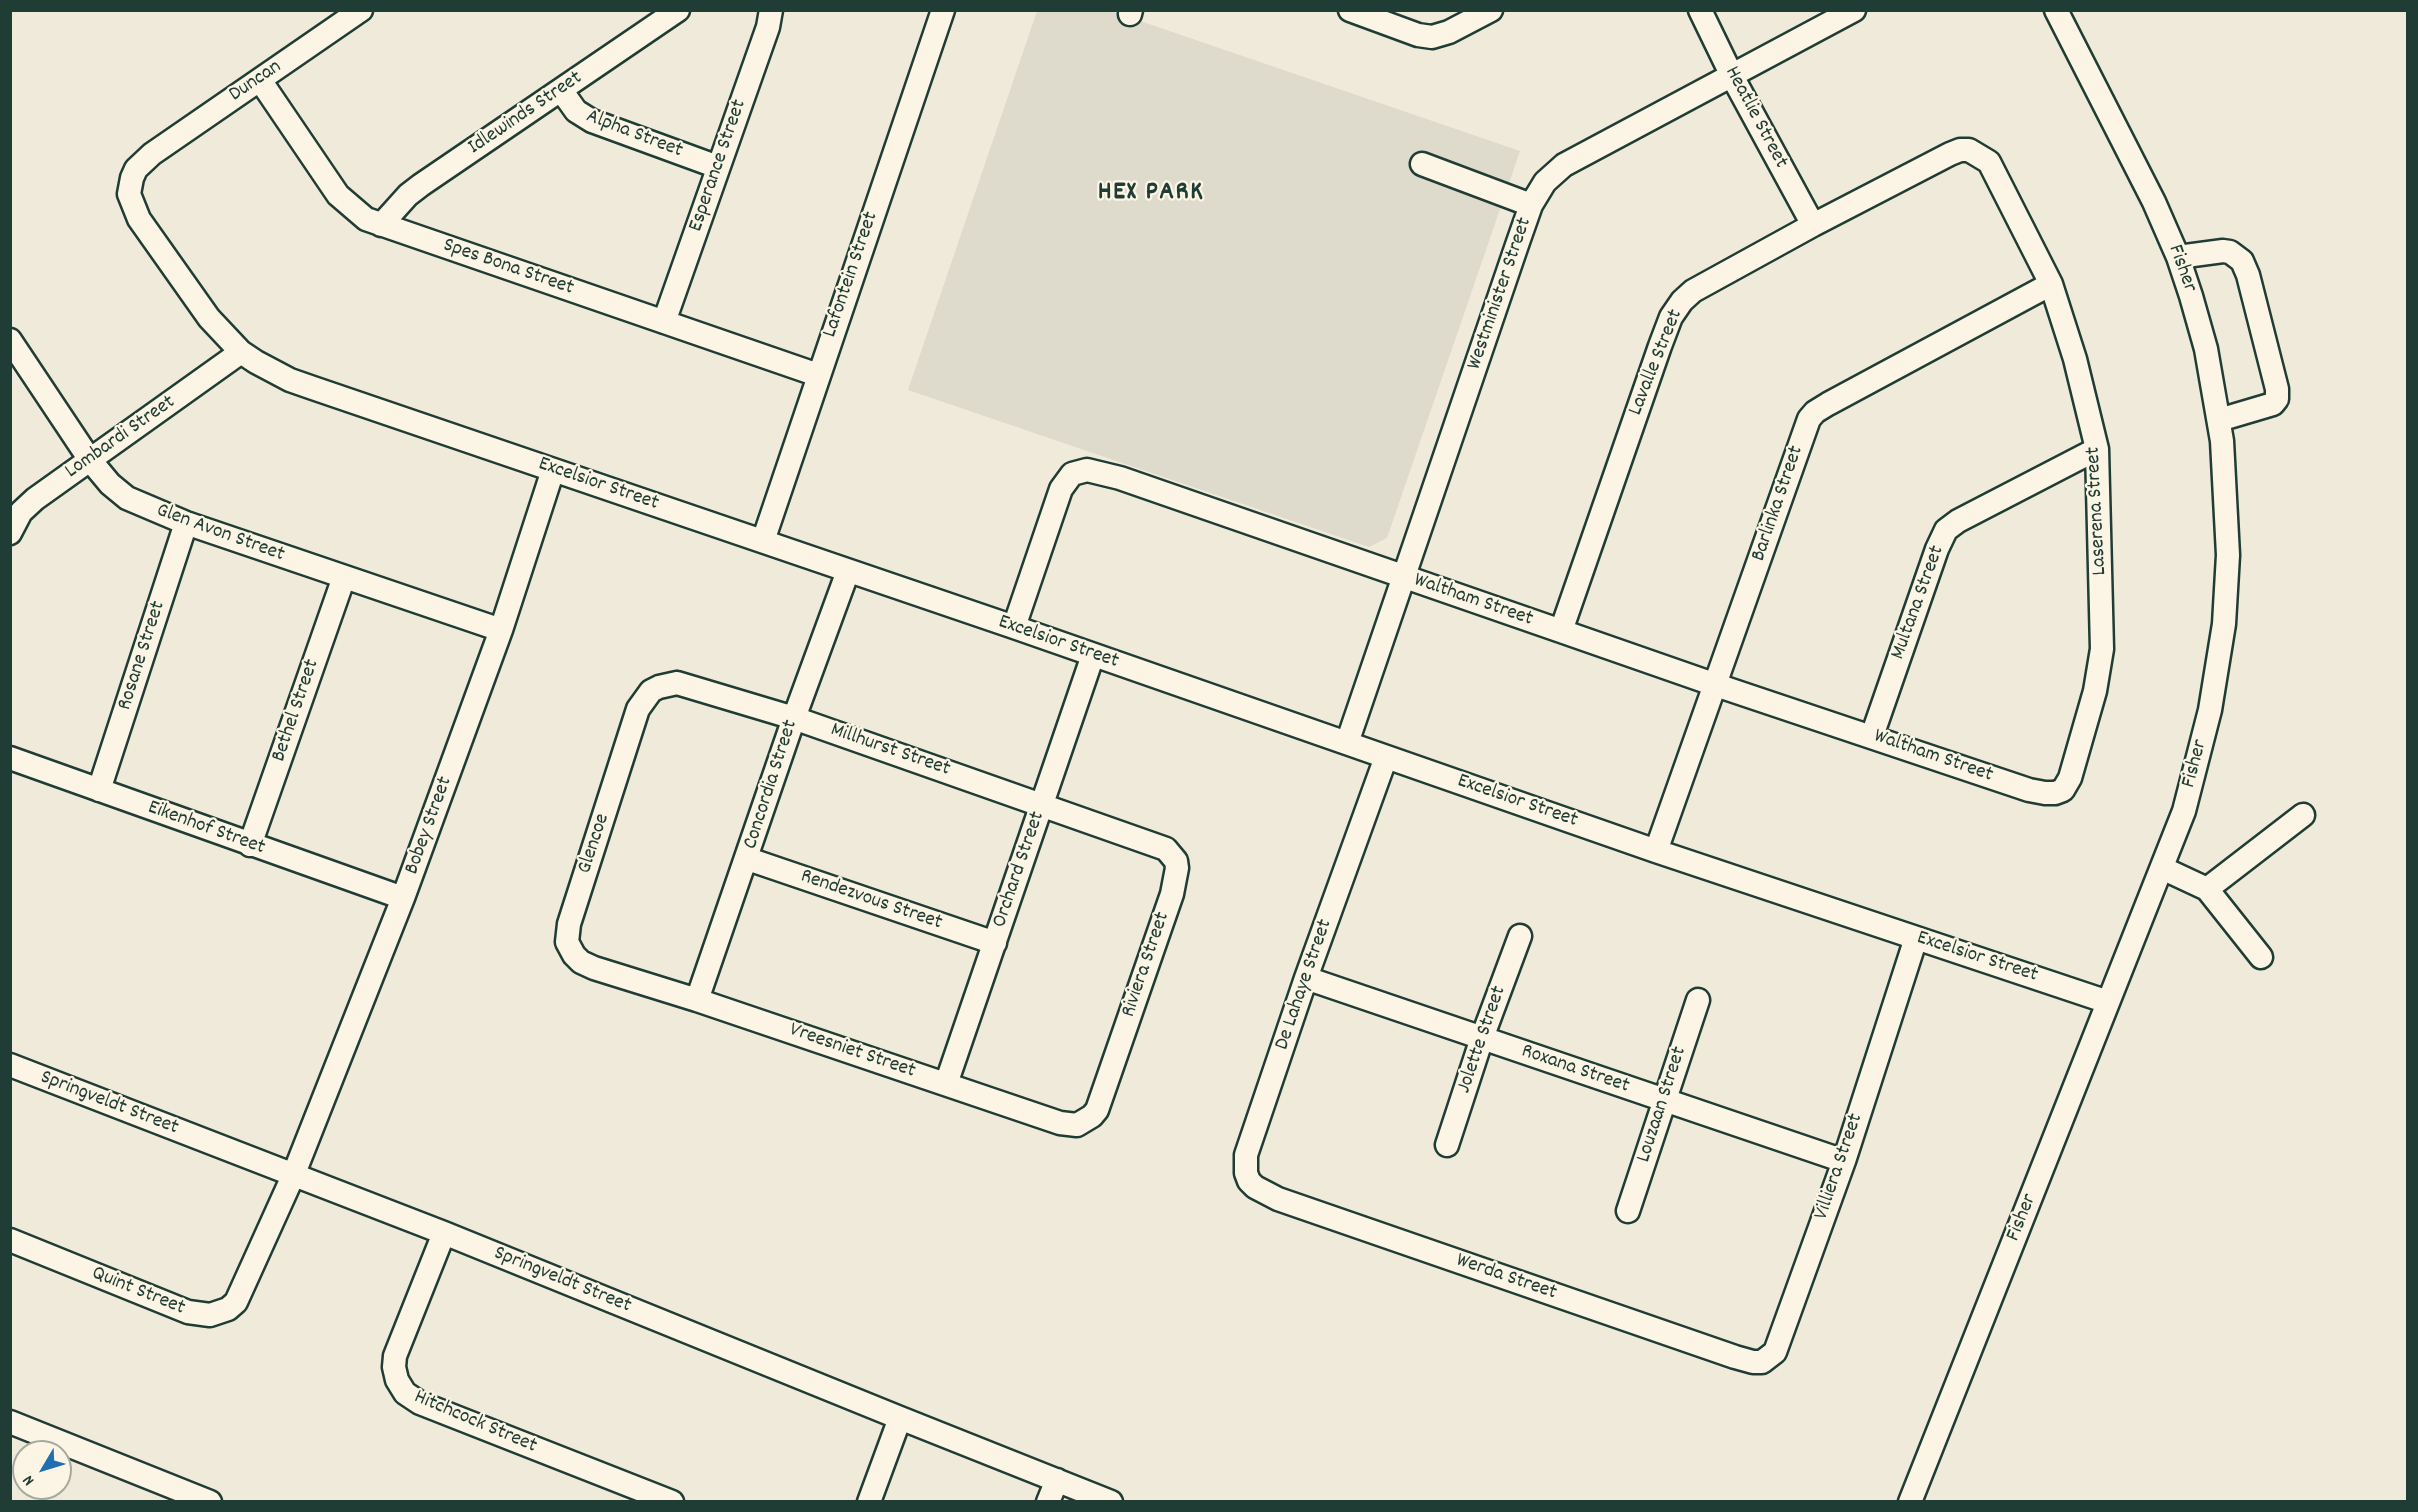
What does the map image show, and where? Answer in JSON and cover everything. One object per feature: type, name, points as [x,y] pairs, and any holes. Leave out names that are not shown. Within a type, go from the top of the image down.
[{"type":"street","name":"Duncan","points":[[152,154],[361,10]]},
{"type":"street","name":"Idlewinds Street","points":[[381,225],[415,190],[678,10]]},
{"type":"street","name":"Esperance Street","points":[[664,322],[768,27],[771,10]]},
{"type":"street","name":"Lafontein Street","points":[[763,541],[943,10]]},
{"type":"street","points":[[1350,10],[1418,35],[1432,37],[1449,32],[1491,10]]},
{"type":"street","name":"Heatlie Street","points":[[1700,10],[1732,76],[1813,225]]},
{"type":"street","name":"Westminister Street","points":[[1347,743],[1531,205],[1545,182],[1564,165],[1854,10]]},
{"type":"street","name":"Fisher","points":[[1910,1502],[2184,811],[2210,710],[2224,624],[2229,555],[2222,441],[2206,349],[2192,296],[2178,257],[2121,136],[2056,10]]},
{"type":"street","name":"Spes Bona Street","points":[[260,80],[338,195],[357,212],[381,225],[818,375]]},
{"type":"street","name":"Alpha Street","points":[[561,90],[576,111],[592,121],[718,167]]},
{"type":"street","name":"Lavalle Street","points":[[1560,631],[1660,346],[1676,308],[1693,291],[1813,225],[1960,150],[1969,150],[1979,154],[1989,162],[1996,173]]},
{"type":"street","name":"Excelsior Street","points":[[152,154],[136,169],[132,178],[129,194],[139,219],[208,318],[241,352],[290,380],[1014,627],[1656,851],[2108,1002]]},
{"type":"street","points":[[1422,164],[1531,205]]},
{"type":"street","name":"Laserena Street","points":[[1996,173],[2051,284],[2075,358],[2097,449],[2103,629],[2099,668],[2068,783],[2063,790],[2055,793],[2029,790]]},
{"type":"street","points":[[2178,257],[2223,251],[2238,256],[2242,261],[2248,275],[2277,388],[2277,399],[2273,404],[2219,420]]},
{"type":"street","name":"Barlinka Street","points":[[1656,851],[1804,433],[1815,412],[2051,284]]},
{"type":"street","name":"Glen Avon Street","points":[[10,340],[90,460],[110,484],[127,498],[186,523],[501,630]]},
{"type":"street","name":"Lombardi Street","points":[[10,533],[16,520],[28,505],[241,352]]},
{"type":"street","name":"Multana Street","points":[[1872,736],[1937,549],[1946,530],[1958,521],[2097,449]]},
{"type":"street","name":"Bobey Street","points":[[293,1176],[403,898],[501,630],[553,470]]},
{"type":"street","name":"Waltham Street","points":[[1014,627],[1061,489],[1072,474],[1087,470],[1120,478],[1716,685],[2029,790]]},
{"type":"street","name":"Rosane Street","points":[[99,790],[186,523]]},
{"type":"street","name":"Concordia Street","points":[[697,1000],[748,859],[794,718],[848,572]]},
{"type":"street","name":"Bethel Street","points":[[250,845],[344,577]]},
{"type":"street","name":"Orchard Street","points":[[946,1084],[1093,655]]},
{"type":"street","name":"Millhurst Street","points":[[638,709],[651,691],[677,683],[794,718],[1148,841]]},
{"type":"street","name":"Glencoe","points":[[594,968],[581,962],[574,955],[567,942],[567,934],[638,709]]},
{"type":"street","name":"De Lahaye Street","points":[[1278,1199],[1255,1187],[1249,1181],[1246,1173],[1246,1155],[1306,978],[1386,757]]},
{"type":"street","name":"Eikenhof Street","points":[[10,758],[403,898]]},
{"type":"street","points":[[2207,889],[2303,815]]},
{"type":"street","name":"Riviera Street","points":[[1100,1101],[1176,879],[1176,861],[1166,849],[1148,841]]},
{"type":"street","name":"Rendezvous Street","points":[[748,859],[995,942]]},
{"type":"street","points":[[2162,868],[2207,889],[2261,957]]},
{"type":"street","name":"Jolette Street","points":[[1447,1145],[1482,1038],[1520,936]]},
{"type":"street","name":"Villiera Street","points":[[1734,1357],[1762,1362],[1775,1352],[1844,1161],[1916,938]]},
{"type":"street","name":"Vreesniet Street","points":[[594,968],[697,1000],[1069,1125],[1077,1125],[1092,1116],[1100,1101]]},
{"type":"street","name":"Roxana Street","points":[[1306,978],[1844,1161]]},
{"type":"street","name":"Louzaan Street","points":[[1628,1211],[1698,1000]]},
{"type":"street","name":"Springveldt Street","points":[[10,1065],[444,1233],[1111,1502]]},
{"type":"street","name":"Quint Street","points":[[10,1240],[188,1312],[210,1315],[228,1309],[236,1302],[293,1176]]},
{"type":"street","name":"Werda Street","points":[[1278,1199],[1734,1357]]},
{"type":"street","name":"Hitchcock Street","points":[[444,1233],[395,1356],[394,1367],[397,1380],[405,1393],[420,1403],[672,1502]]},
{"type":"street","points":[[869,1502],[900,1418]]},
{"type":"street","points":[[10,1422],[210,1502]]},
{"type":"street","points":[[1048,1502],[1057,1480]]},
{"type":"shaded area","points":[[1037,11],[1111,11],[1520,151],[1387,538],[1369,547],[908,390]]},
{"type":"district","name":"HEX PARK","points":[[1151,194]]}]
